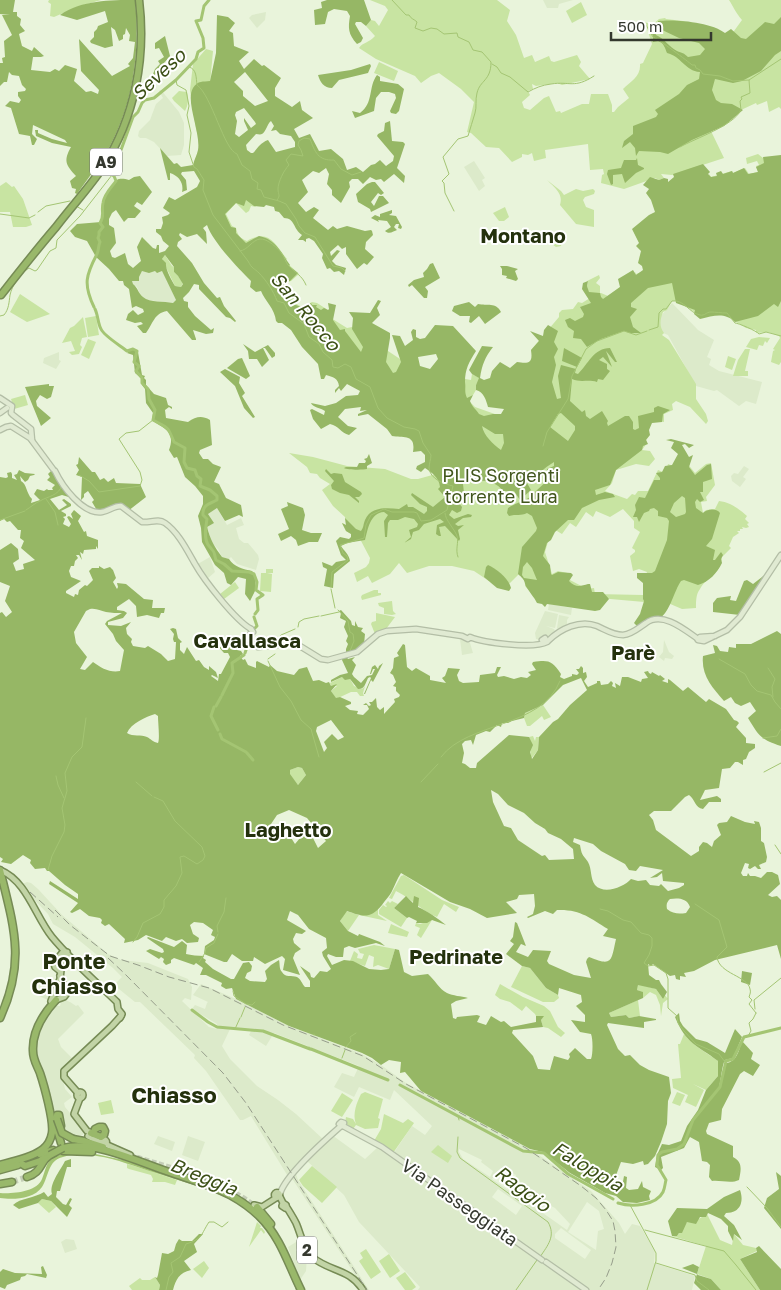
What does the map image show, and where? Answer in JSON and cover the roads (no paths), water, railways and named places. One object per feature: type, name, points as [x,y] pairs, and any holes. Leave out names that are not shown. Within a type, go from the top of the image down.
[{"type":"highway","name":"A9","points":[[1,293],[99,168],[121,128],[130,103],[137,70],[140,32],[138,0]]},
{"type":"highway","points":[[0,870],[14,928],[15,961],[11,991],[0,1017]]},
{"type":"highway","points":[[0,877],[3,885]]},
{"type":"highway","points":[[0,1012],[10,989],[15,961]]},
{"type":"highway","points":[[53,1002],[39,1023],[34,1043],[34,1061],[52,1121],[65,1142],[74,1146],[88,1147],[137,1161],[224,1192],[250,1208],[277,1238],[302,1290]]},
{"type":"highway","points":[[10,1166],[42,1150],[50,1140],[52,1121],[40,1074],[34,1061],[31,1060],[30,1048],[36,1025]]},
{"type":"highway","points":[[52,1121],[62,1133],[65,1142]]},
{"type":"highway","points":[[10,1166],[25,1166],[38,1161],[65,1142],[90,1135]]},
{"type":"highway","points":[[65,1142],[86,1149]]},
{"type":"highway","points":[[65,1142],[88,1142],[233,1194],[258,1212],[278,1236]]},
{"type":"highway","points":[[65,1142],[112,1150]]},
{"type":"highway","points":[[26,1177],[36,1173],[49,1152]]},
{"type":"highway","points":[[259,1208],[289,1255],[302,1290]]},
{"type":"main road","points":[[0,398],[14,417],[31,429],[31,438]]},
{"type":"main road","points":[[0,430],[11,426],[31,438],[68,490],[84,508],[102,512],[120,506],[142,522],[157,520],[164,522],[176,535],[202,576],[245,626],[254,646],[295,643],[321,659],[328,660],[357,652],[378,634],[387,631],[416,628],[470,639],[536,645],[581,623],[591,624],[610,633],[622,635],[637,630],[653,619],[664,619],[702,638],[715,636],[725,633],[740,617],[781,555]]},
{"type":"main road","points":[[0,870],[8,874],[19,884],[63,952],[71,957],[123,1014],[65,1070],[64,1077],[78,1097],[74,1116],[90,1135],[130,1154]]},
{"type":"main road","points":[[53,1002],[63,952]]},
{"type":"main road","points":[[53,1002],[66,996],[67,991],[59,968]]},
{"type":"main road","points":[[57,988],[62,986],[66,988]]},
{"type":"main road","name":"Via Passeggiata","points":[[278,1196],[282,1187],[300,1166],[342,1125],[378,1145],[585,1290]]},
{"type":"main road","points":[[259,1208],[278,1196]]},
{"type":"main road","name":"2","points":[[278,1196],[290,1212],[305,1247],[311,1256],[353,1277],[363,1290]]},
{"type":"waterway","name":"Seveso","points":[[94,307],[88,292],[88,274],[98,252],[99,232],[103,227],[100,223],[104,200],[116,181],[114,176],[107,172],[107,170],[112,166],[117,152],[121,150],[133,117],[138,112],[142,103],[145,100],[154,98],[176,80],[196,59],[198,52],[204,48],[203,38],[196,21],[201,20],[204,6],[209,0]]},
{"type":"waterway","points":[[392,0],[406,15],[409,15],[417,22],[415,28],[423,31],[431,28],[437,29],[444,34],[457,33],[458,37],[469,42],[473,50],[482,52],[491,62],[489,73],[478,89],[476,111],[468,136],[458,139],[443,157],[449,174],[442,181],[445,193],[454,211]]},
{"type":"waterway","points":[[646,25],[653,37],[692,65],[695,65],[703,74],[720,76],[733,81],[749,80]]},
{"type":"waterway","points":[[680,147],[714,131],[737,116],[741,110],[741,97],[750,93],[749,80],[781,59]]},
{"type":"waterway","points":[[492,64],[501,73],[510,77],[528,92],[548,84],[572,84],[582,82],[594,76]]},
{"type":"waterway","points":[[189,67],[195,72],[197,85],[208,100],[227,143],[237,154],[242,165],[250,171],[252,179],[258,183],[257,189],[261,190],[264,197],[286,204],[305,233],[315,237],[333,266],[342,268],[345,271]]},
{"type":"waterway","name":"San Rocco","points":[[176,80],[177,85],[186,90],[189,106],[187,115],[191,133],[189,152],[194,167],[204,180],[203,190],[213,215],[251,266],[267,283],[277,301],[284,303],[289,313],[304,324],[309,337],[319,344],[323,352],[332,360],[333,367],[338,368],[345,364],[351,367],[356,379],[370,387],[378,408],[387,418],[404,427],[419,431],[423,443],[431,455],[430,472],[435,478],[453,486],[447,510],[431,520],[421,521],[417,513],[414,512],[392,512],[384,509],[371,515],[366,525],[364,538],[340,545],[348,560],[332,572],[331,587]]},
{"type":"waterway","points":[[277,200],[280,180],[289,165],[286,160],[291,154],[303,156],[298,145],[299,141],[304,138],[310,139],[318,155],[324,159],[334,160],[341,169],[352,175],[361,172]]},
{"type":"waterway","points":[[0,316],[4,315],[7,310],[11,291],[20,276],[29,268],[37,270],[50,251],[56,248],[57,240],[80,216],[112,175]]},
{"type":"waterway","points":[[38,212],[46,206],[70,201]]},
{"type":"waterway","points":[[76,206],[83,210]]},
{"type":"waterway","points":[[0,214],[29,218],[35,215]]},
{"type":"waterway","points":[[240,251],[257,240],[266,240],[278,249],[288,265],[300,276],[306,285]]},
{"type":"waterway","points":[[649,330],[658,327],[659,313],[666,309],[672,301],[676,301],[696,314],[702,315],[711,312],[727,313],[735,323],[759,334],[766,332],[781,336]]},
{"type":"waterway","name":"Seveso","points":[[95,309],[100,327],[105,335],[127,351],[133,349],[137,351],[134,362],[139,366],[136,371],[142,378],[142,383],[148,389],[149,399],[155,410],[153,420],[167,428],[174,442],[185,448],[184,462],[187,468],[195,470],[197,476],[201,479],[200,486],[210,490],[217,496],[217,500],[207,505],[204,509],[203,515],[207,519],[206,540],[214,552],[216,560],[232,571],[254,574],[257,582],[256,590],[263,595],[257,599],[258,610],[255,614]]},
{"type":"waterway","points":[[543,446],[547,432],[568,399],[572,376],[586,349],[597,341],[624,331],[636,335],[647,331]]},
{"type":"waterway","points":[[79,475],[89,481],[99,492],[140,486],[142,480],[140,472],[119,439],[126,433],[139,431],[153,420]]},
{"type":"waterway","points":[[26,510],[56,494],[62,485]]},
{"type":"waterway","points":[[46,499],[55,512],[58,525]]},
{"type":"waterway","points":[[0,520],[25,511]]},
{"type":"waterway","points":[[445,513],[457,536],[458,557]]},
{"type":"waterway","name":"San Rocco","points":[[331,589],[335,608]]},
{"type":"waterway","name":"San Rocco","points":[[338,610],[348,621],[350,632],[353,634],[354,641],[350,651]]},
{"type":"waterway","points":[[321,616],[339,612]]},
{"type":"waterway","points":[[298,627],[299,622],[304,619],[319,616]]},
{"type":"waterway","name":"Seveso","points":[[254,617],[257,626],[255,628]]},
{"type":"waterway","points":[[273,643],[281,635],[295,629]]},
{"type":"waterway","name":"Seveso","points":[[245,653],[247,647]]},
{"type":"waterway","points":[[268,659],[275,654]]},
{"type":"waterway","name":"Seveso","points":[[222,695],[233,673],[232,663],[244,655]]},
{"type":"waterway","points":[[719,659],[745,674],[757,691],[771,695],[781,709]]},
{"type":"waterway","points":[[268,661],[280,687],[291,701],[301,720],[311,729],[319,757]]},
{"type":"waterway","points":[[768,668],[775,679],[772,687],[773,697]]},
{"type":"waterway","points":[[441,757],[453,745],[468,737],[521,717],[537,708],[551,697],[560,681]]},
{"type":"waterway","name":"Seveso","points":[[216,706],[221,697]]},
{"type":"waterway","name":"Seveso","points":[[214,707],[211,716],[218,730]]},
{"type":"waterway","points":[[48,870],[52,856],[64,832],[65,825],[62,808],[67,791],[65,773],[72,757],[82,747],[86,718]]},
{"type":"waterway","points":[[763,738],[777,736],[781,729]]},
{"type":"waterway","name":"Seveso","points":[[220,734],[222,739],[246,752]]},
{"type":"waterway","name":"Seveso","points":[[247,753],[253,760]]},
{"type":"waterway","points":[[764,772],[781,763]]},
{"type":"waterway","points":[[421,782],[438,764]]},
{"type":"waterway","points":[[56,776],[64,798]]},
{"type":"waterway","points":[[136,782],[152,796]]},
{"type":"waterway","points":[[133,942],[143,923],[160,914],[164,907],[164,900],[176,886],[182,873],[180,857],[184,856],[197,864],[205,856],[202,847],[175,821],[163,801],[154,797]]},
{"type":"waterway","points":[[775,845],[781,854]]},
{"type":"waterway","points":[[218,932],[217,926],[224,912],[226,898]]},
{"type":"waterway","points":[[695,904],[719,920],[727,947],[717,957],[719,963],[748,985],[749,997],[752,1000],[749,1004],[756,1013]]},
{"type":"waterway","points":[[600,909],[631,922],[641,933],[652,938],[652,946],[644,963],[648,966],[654,965],[666,973],[668,979],[668,1008],[677,1016],[678,1023],[696,1044],[719,1054],[725,1062]]},
{"type":"waterway","points":[[199,962],[206,948],[214,943],[218,934]]},
{"type":"waterway","points":[[755,1009],[754,1000],[781,978]]},
{"type":"waterway","points":[[233,991],[234,996],[246,1004]]},
{"type":"waterway","points":[[247,1004],[252,1005],[255,1002]]},
{"type":"waterway","points":[[241,1017],[245,1007]]},
{"type":"waterway","name":"Faloppia","points":[[192,1010],[217,1027],[263,1031],[310,1049]]},
{"type":"waterway","points":[[748,1036],[751,1031],[749,1023],[756,1013]]},
{"type":"waterway","points":[[235,1029],[240,1018]]},
{"type":"waterway","name":"Faloppia","points":[[618,1203],[630,1205],[643,1204],[660,1197],[666,1180],[657,1165],[658,1155],[662,1152],[677,1149],[684,1144],[693,1120],[720,1087],[726,1061],[733,1059],[744,1037],[781,1028]]},
{"type":"waterway","points":[[346,1047],[351,1041],[350,1037],[356,1033]]},
{"type":"waterway","name":"Faloppia","points":[[311,1049],[388,1080]]},
{"type":"waterway","points":[[342,1058],[345,1050]]},
{"type":"waterway","name":"Faloppia","points":[[400,1085],[523,1151],[544,1153],[568,1174],[613,1199]]},
{"type":"waterway","name":"Raggio","points":[[458,1116],[459,1120]]},
{"type":"waterway","name":"Raggio","points":[[458,1137],[457,1152],[460,1158],[548,1222],[551,1236],[540,1257]]},
{"type":"waterway","points":[[747,1187],[767,1208],[781,1227]]},
{"type":"waterway","points":[[630,1205],[656,1253],[656,1261],[647,1290]]},
{"type":"waterway","points":[[166,1290],[169,1277],[173,1272],[171,1263],[180,1257],[186,1244],[199,1238],[209,1222],[214,1222],[222,1227],[228,1222]]},
{"type":"waterway","points":[[645,1230],[724,1251],[756,1290]]},
{"type":"waterway","name":"Raggio","points":[[516,1290],[537,1260]]},
{"type":"waterway","points":[[656,1263],[695,1275],[697,1281],[709,1290]]},
{"type":"tunnel","points":[[130,1155],[210,1181],[226,1188],[254,1205]]},
{"type":"tunnel","points":[[12,1182],[27,1177]]},
{"type":"railway","points":[[30,892],[58,917]]},
{"type":"railway","points":[[55,910],[70,925],[110,956],[169,977],[209,988],[283,1025],[363,1056],[406,1084],[526,1148],[581,1186],[596,1198],[606,1210],[613,1221],[615,1231],[616,1247],[612,1263],[606,1278],[598,1290]]},
{"type":"railway","points":[[108,958],[223,1073],[246,1103],[367,1290]]},
{"type":"district","name":"Montano","points":[[523,235]]},
{"type":"district","name":"Cavallasca","points":[[247,640]]},
{"type":"district","name":"Parè","points":[[633,652]]},
{"type":"district","name":"Laghetto","points":[[288,829]]},
{"type":"district","name":"Pedrinate","points":[[456,956]]},
{"type":"district","name":"Ponte Chiasso","points":[[74,972]]},
{"type":"district","name":"Chiasso","points":[[174,1094]]},
{"type":"park label","name":"PLIS Sorgenti torrente Lura","points":[[501,485]]},
{"type":"water label","name":"Breggia","points":[[204,1176]]}]
